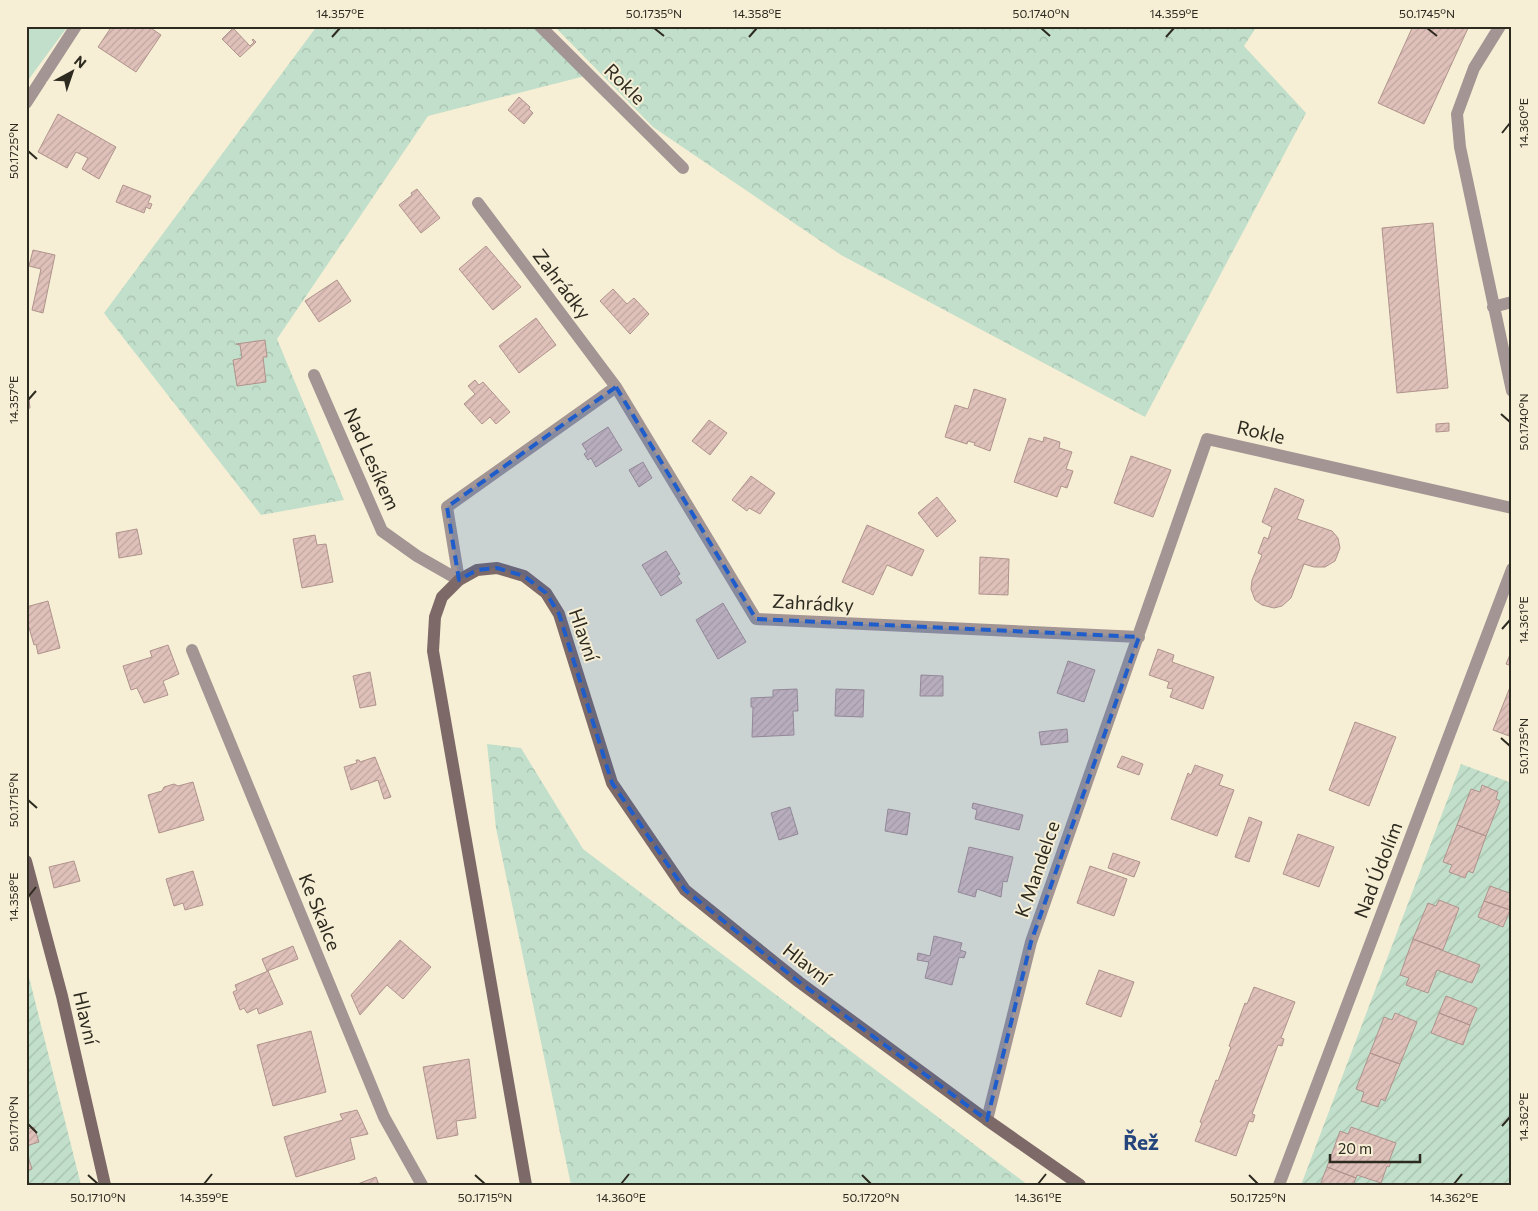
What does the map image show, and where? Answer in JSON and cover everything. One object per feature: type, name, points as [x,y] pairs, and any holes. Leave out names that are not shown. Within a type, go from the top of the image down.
[{"type":"street","points":[[26,102],[76,26]]},
{"type":"street","name":"Rokle","points":[[540,26],[683,168]]},
{"type":"street","points":[[1500,26],[1474,68],[1457,114],[1460,147],[1512,391]]},
{"type":"street","name":"Zahrádky","points":[[478,204],[616,387],[756,619],[1139,637]]},
{"type":"street","points":[[1493,307],[1512,302]]},
{"type":"street","name":"Nad Lesíkem","points":[[314,374],[382,531],[417,556],[459,580]]},
{"type":"street","points":[[459,580],[447,507],[616,387]]},
{"type":"street","name":"Rokle","points":[[1139,637],[1207,439],[1512,508]]},
{"type":"street","name":"Hlavní","points":[[526,1185],[433,651],[435,618],[442,597],[459,580],[477,570],[497,568],[524,576],[546,593],[559,614],[612,783],[685,890],[799,982],[987,1120],[1080,1185]]},
{"type":"street","name":"Nad Údolím","points":[[1279,1185],[1512,569]]},
{"type":"street","name":"K Mandelce","points":[[987,1120],[1031,942],[1139,637]]},
{"type":"street","name":"Ke Skalce","points":[[192,650],[384,1117],[422,1185]]},
{"type":"street","name":"Hlavní","points":[[26,861],[62,996],[105,1185]]},
{"type":"highlighted area","points":[[616,387],[756,619],[1139,637],[1031,942],[987,1120],[799,982],[685,890],[612,783],[559,614],[546,593],[524,576],[497,568],[477,570],[459,580],[447,507]]},
{"type":"green space","points":[[26,26],[68,26],[26,83]]},
{"type":"green space","points":[[317,26],[538,26],[589,75],[428,116],[277,339],[344,500],[261,515],[104,313]]},
{"type":"green space","points":[[554,26],[1257,26],[1244,46],[1306,113],[1145,417],[841,255],[653,127]]},
{"type":"green space","points":[[487,744],[521,748],[583,849],[1028,1185],[571,1185],[496,828]]},
{"type":"green space","points":[[1461,764],[1512,783],[1512,1185],[1301,1185]]},
{"type":"green space","points":[[26,965],[81,1185],[26,1185]]},
{"type":"building","points":[[112,26],[148,26],[161,35],[136,72],[98,47]]},
{"type":"building","points":[[1413,26],[1469,26],[1424,124],[1378,103]]},
{"type":"building","points":[[233,28],[250,46],[254,42],[253,39],[256,42],[240,57],[222,39]]},
{"type":"building","points":[[519,97],[530,107],[529,109],[533,113],[524,124],[508,110]]},
{"type":"building","points":[[58,114],[116,147],[99,179],[82,169],[88,158],[76,152],[67,168],[38,152]]},
{"type":"building","points":[[123,185],[151,196],[148,203],[152,204],[150,209],[146,207],[144,213],[116,202]]},
{"type":"building","points":[[417,189],[440,218],[421,233],[399,205]]},
{"type":"building","points":[[1433,223],[1448,388],[1397,393],[1382,228]]},
{"type":"building","points":[[486,246],[521,287],[493,310],[459,269]]},
{"type":"building","points":[[33,250],[55,255],[43,313],[32,310],[41,269],[29,266]]},
{"type":"building","points":[[337,280],[351,301],[319,322],[305,301]]},
{"type":"building","points":[[613,289],[627,304],[634,298],[649,314],[630,334],[600,301]]},
{"type":"building","points":[[536,318],[556,345],[519,373],[499,346]]},
{"type":"building","points":[[265,340],[267,357],[263,357],[266,382],[237,386],[233,360],[242,358],[240,345],[236,344]]},
{"type":"building","points":[[26,375],[30,408],[26,409]]},
{"type":"building","points":[[475,380],[479,385],[483,382],[510,412],[496,424],[490,417],[482,424],[464,404],[475,394],[468,386]]},
{"type":"building","points":[[974,389],[1006,399],[990,451],[974,445],[975,443],[968,441],[967,444],[945,437],[955,405],[968,409]]},
{"type":"building","points":[[709,420],[727,433],[710,455],[692,441]]},
{"type":"building","points":[[1449,423],[1449,431],[1436,432],[1436,424]]},
{"type":"building","points":[[608,427],[622,450],[596,467],[591,458],[588,460],[584,454],[587,452],[582,444]]},
{"type":"building","points":[[1044,437],[1060,442],[1059,448],[1072,452],[1066,469],[1073,471],[1067,488],[1061,486],[1057,497],[1014,482],[1029,438],[1043,442]]},
{"type":"building","points":[[1131,456],[1171,470],[1153,517],[1114,503]]},
{"type":"building","points":[[643,462],[652,478],[639,487],[629,470]]},
{"type":"building","points":[[751,476],[775,493],[760,514],[749,508],[747,511],[732,500]]},
{"type":"building","points":[[1275,488],[1304,500],[1297,519],[1332,531],[1338,538],[1340,548],[1335,561],[1325,567],[1314,567],[1304,564],[1291,598],[1282,606],[1274,608],[1262,605],[1255,600],[1251,589],[1252,580],[1262,555],[1258,553],[1264,537],[1268,539],[1272,527],[1262,522]]},
{"type":"building","points":[[937,497],[956,521],[937,537],[918,513]]},
{"type":"building","points":[[867,525],[924,550],[912,576],[887,565],[873,595],[842,582]]},
{"type":"building","points":[[137,529],[142,554],[119,558],[116,533]]},
{"type":"building","points":[[315,535],[317,545],[326,544],[333,582],[302,588],[293,539]]},
{"type":"building","points":[[666,551],[680,574],[677,576],[682,583],[661,596],[642,565]]},
{"type":"building","points":[[980,557],[1009,559],[1008,595],[979,594]]},
{"type":"building","points":[[48,601],[60,648],[38,654],[26,617],[26,607]]},
{"type":"building","points":[[723,603],[746,642],[718,659],[696,620]]},
{"type":"building","points":[[168,645],[179,674],[163,681],[168,695],[144,703],[137,688],[131,690],[123,666],[152,657],[150,651]]},
{"type":"building","points":[[1158,649],[1174,655],[1172,662],[1214,677],[1203,709],[1170,697],[1173,689],[1167,688],[1169,682],[1149,675]]},
{"type":"building","points":[[1512,650],[1512,666],[1506,664]]},
{"type":"building","points":[[1068,661],[1095,670],[1084,702],[1057,693]]},
{"type":"building","points":[[370,672],[376,705],[360,708],[353,676]]},
{"type":"building","points":[[921,675],[943,676],[943,696],[920,696]]},
{"type":"building","points":[[1512,682],[1512,737],[1493,730]]},
{"type":"building","points":[[797,689],[798,711],[793,711],[794,735],[752,737],[753,707],[751,707],[751,698],[773,697],[773,690]]},
{"type":"building","points":[[836,689],[864,690],[863,717],[835,716]]},
{"type":"building","points":[[1355,722],[1396,737],[1369,806],[1329,790]]},
{"type":"building","points":[[1067,729],[1068,742],[1041,745],[1039,732]]},
{"type":"building","points":[[1122,756],[1143,764],[1139,775],[1117,767]]},
{"type":"building","points":[[375,757],[391,797],[384,799],[378,780],[351,790],[344,767],[357,763],[356,760],[360,762]]},
{"type":"building","points":[[1195,765],[1223,775],[1219,785],[1234,790],[1217,836],[1171,819],[1188,773],[1191,775]]},
{"type":"building","points":[[193,782],[204,820],[159,833],[148,795],[162,791],[164,787],[174,784],[178,786]]},
{"type":"building","points":[[1482,785],[1498,792],[1496,799],[1500,801],[1486,836],[1457,825],[1471,789],[1480,792]]},
{"type":"building","points":[[973,803],[1023,815],[1019,830],[975,819],[977,810],[972,808]]},
{"type":"building","points":[[790,807],[798,834],[779,840],[771,813]]},
{"type":"building","points":[[888,809],[910,813],[907,835],[885,831]]},
{"type":"building","points":[[1249,817],[1262,822],[1249,862],[1235,857]]},
{"type":"building","points":[[1457,825],[1486,836],[1473,873],[1468,871],[1465,878],[1449,872],[1452,865],[1443,862]]},
{"type":"building","points":[[1298,834],[1334,847],[1319,887],[1283,874]]},
{"type":"building","points":[[969,847],[1013,857],[1007,882],[1003,881],[1001,897],[977,889],[975,897],[958,892]]},
{"type":"building","points":[[1113,853],[1140,862],[1134,877],[1108,868]]},
{"type":"building","points":[[74,861],[80,881],[54,888],[49,867]]},
{"type":"building","points":[[1090,866],[1127,879],[1114,916],[1077,903]]},
{"type":"building","points":[[193,871],[203,905],[185,910],[183,903],[174,906],[166,879]]},
{"type":"building","points":[[1490,886],[1512,894],[1510,910],[1484,901]]},
{"type":"building","points":[[1439,900],[1459,908],[1443,950],[1413,939],[1428,903],[1436,906]]},
{"type":"building","points":[[1484,901],[1510,910],[1503,927],[1478,917]]},
{"type":"building","points":[[934,936],[962,943],[960,950],[966,952],[964,958],[959,957],[952,985],[925,978],[929,962],[917,960],[918,953],[930,956]]},
{"type":"building","points":[[1413,939],[1480,965],[1472,983],[1437,970],[1428,993],[1406,985],[1409,978],[1400,975]]},
{"type":"building","points":[[400,940],[431,967],[403,999],[387,985],[360,1015],[351,995]]},
{"type":"building","points":[[293,946],[298,959],[267,971],[262,959]]},
{"type":"building","points":[[1099,970],[1134,982],[1121,1017],[1086,1004]]},
{"type":"building","points":[[268,971],[283,1004],[259,1014],[257,1008],[247,1013],[244,1008],[240,1010],[233,992],[237,990],[235,985]]},
{"type":"building","points":[[1254,987],[1295,1002],[1281,1038],[1284,1039],[1282,1046],[1278,1045],[1252,1114],[1255,1115],[1253,1122],[1249,1121],[1236,1156],[1195,1141],[1216,1080],[1218,1081],[1231,1047],[1229,1046],[1245,1003],[1247,1004]]},
{"type":"building","points":[[1446,996],[1477,1008],[1470,1025],[1439,1013]]},
{"type":"building","points":[[1395,1013],[1417,1022],[1400,1064],[1370,1053],[1384,1017],[1392,1020]]},
{"type":"building","points":[[1439,1013],[1470,1025],[1463,1045],[1431,1033]]},
{"type":"building","points":[[311,1031],[326,1092],[273,1106],[257,1045]]},
{"type":"building","points":[[1370,1053],[1400,1064],[1385,1101],[1381,1099],[1378,1107],[1361,1101],[1364,1092],[1356,1089]]},
{"type":"building","points":[[469,1059],[476,1118],[456,1121],[458,1135],[437,1139],[423,1067]]},
{"type":"building","points":[[357,1110],[368,1134],[350,1138],[355,1159],[296,1177],[284,1137],[343,1120],[340,1114]]},
{"type":"building","points":[[34,1127],[39,1142],[26,1146],[26,1130]]},
{"type":"building","points":[[1351,1127],[1396,1143],[1389,1161],[1391,1162],[1389,1167],[1387,1166],[1381,1183],[1357,1175],[1356,1178],[1327,1167],[1340,1131],[1348,1134]]},
{"type":"building","points":[[26,1150],[32,1169],[26,1171]]},
{"type":"building","points":[[1327,1167],[1356,1178],[1353,1185],[1320,1185]]},
{"type":"building","points":[[376,1177],[379,1185],[355,1185]]},
{"type":"district","name":"Řež","points":[[1141,1143]]}]
